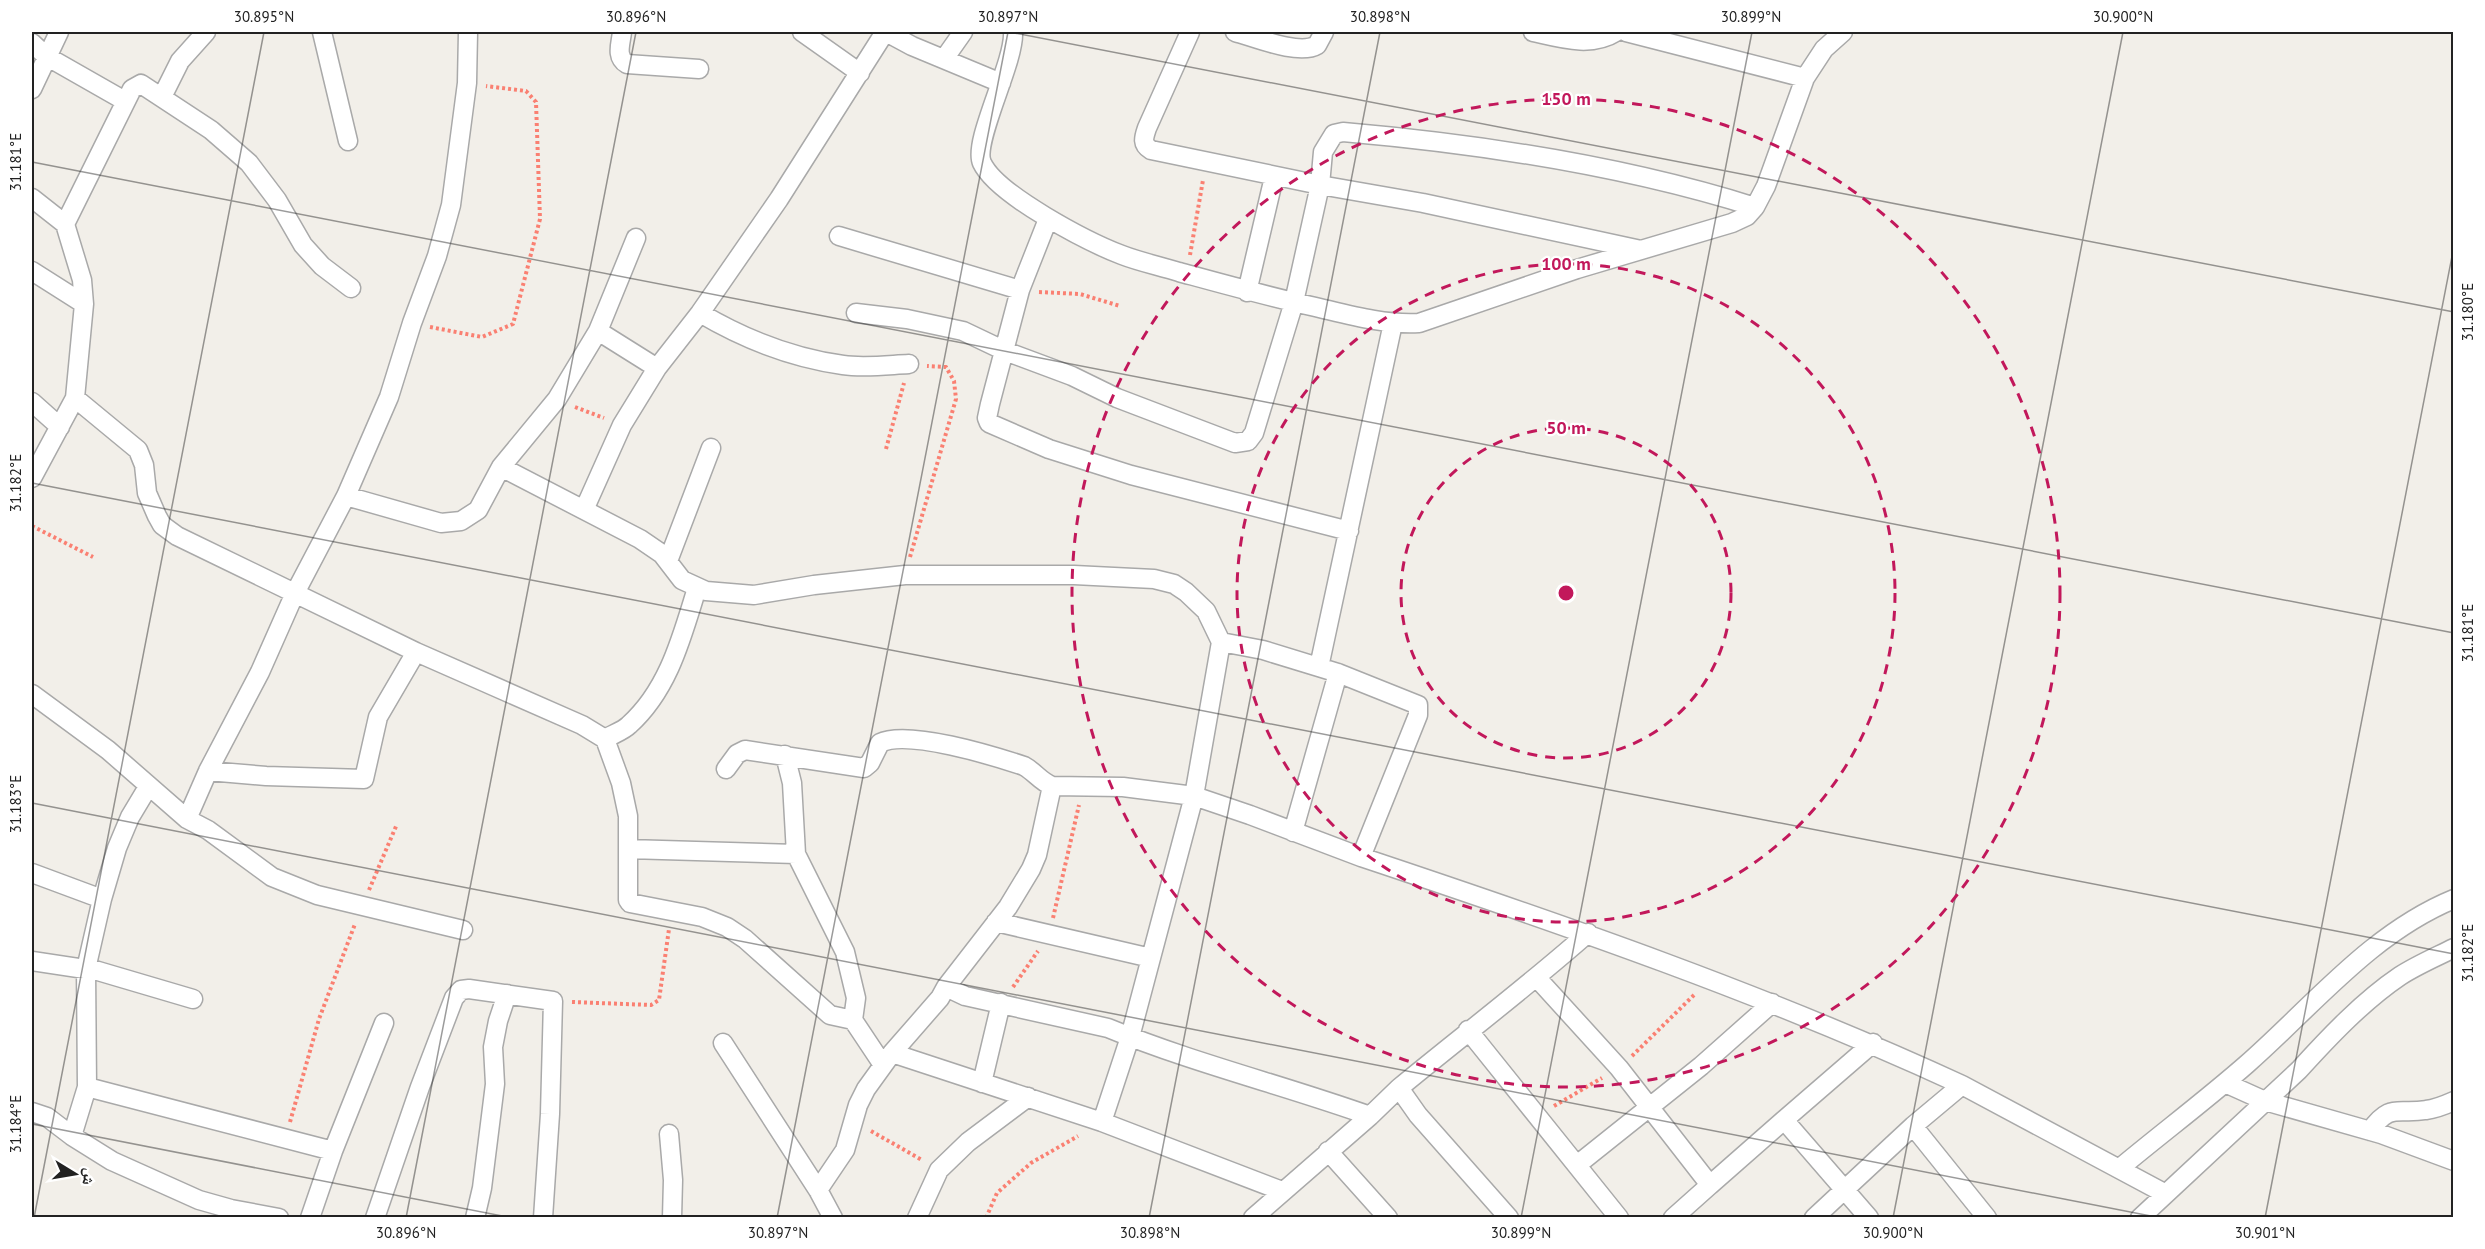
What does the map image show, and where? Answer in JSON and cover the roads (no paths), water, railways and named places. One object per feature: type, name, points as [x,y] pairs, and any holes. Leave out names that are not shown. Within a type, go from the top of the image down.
[{"type":"street","points":[[32,89],[59,32]]},
{"type":"street","points":[[162,97],[180,61],[206,32]]},
{"type":"street","points":[[322,32],[348,141]]},
{"type":"street","points":[[187,819],[208,771],[260,672],[296,592],[346,496],[388,397],[437,256],[451,205],[467,83],[468,32]]},
{"type":"street","points":[[622,32],[619,55],[622,62],[699,69]]},
{"type":"street","points":[[802,32],[860,73]]},
{"type":"street","points":[[584,510],[622,425],[657,368],[700,313],[779,199],[885,32],[912,46],[1001,83]]},
{"type":"street","points":[[944,59],[963,32]]},
{"type":"street","points":[[1013,32],[1012,49],[982,144],[981,162],[1001,185],[1048,219],[1122,255],[1247,292],[1393,323],[1419,323],[1555,276],[1741,219],[1755,207],[1766,186],[1805,78],[1824,49],[1843,32]]},
{"type":"street","points":[[1190,32],[1144,140],[1146,147],[1151,150],[1274,177],[1423,203],[1641,250]]},
{"type":"street","points":[[1235,32],[1287,46],[1307,48],[1317,45],[1324,32]]},
{"type":"street","points":[[1533,32],[1557,38],[1590,41],[1604,39],[1616,32]]},
{"type":"street","points":[[1626,32],[1805,78]]},
{"type":"street","points":[[32,43],[46,56],[126,101]]},
{"type":"street","points":[[65,224],[132,88],[138,84],[145,86],[211,130],[249,164],[277,200],[303,244],[322,266],[351,288]]},
{"type":"street","points":[[856,313],[944,325],[963,331],[1005,351],[1072,376],[1117,398],[1223,439],[1242,444],[1248,441],[1254,433],[1294,302],[1320,185],[1323,152],[1334,134],[1343,132],[1491,148],[1672,183],[1755,207]]},
{"type":"street","points":[[1247,292],[1274,177]]},
{"type":"street","points":[[32,198],[65,224],[82,280],[84,304],[75,398],[32,478]]},
{"type":"street","points":[[1048,219],[1020,290],[988,411],[987,420],[991,425],[1049,449],[1131,475],[1349,531]]},
{"type":"street","points":[[839,236],[1020,290]]},
{"type":"street","points":[[346,496],[441,523],[461,521],[478,510],[501,467],[556,399],[598,331],[636,238]]},
{"type":"street","points":[[32,271],[84,304]]},
{"type":"street","points":[[700,313],[757,343],[832,363],[846,365],[909,364]]},
{"type":"street","points":[[1319,667],[1393,323]]},
{"type":"street","points":[[598,331],[657,368]]},
{"type":"street","points":[[75,398],[138,450],[144,465],[147,493],[162,525],[177,536],[416,652],[582,725],[605,739],[621,783],[628,816],[629,902],[632,904],[702,917],[727,927],[745,939],[830,1015],[853,1020],[888,1059],[1028,1097],[1102,1122],[1282,1191]]},
{"type":"street","points":[[32,402],[60,427]]},
{"type":"street","points":[[668,561],[711,448]]},
{"type":"street","points":[[501,467],[640,539],[662,554],[675,573],[697,588],[718,593],[754,595],[814,585],[905,575],[1074,575],[1154,579],[1174,584],[1206,611],[1221,642],[1194,796],[1130,1037],[1102,1122]]},
{"type":"street","points":[[605,739],[628,726],[654,697],[670,668],[697,588]]},
{"type":"street","points":[[1221,642],[1263,650],[1338,673],[1413,701],[1420,709],[1361,857]]},
{"type":"street","points":[[208,771],[267,776],[364,779],[378,717],[416,652]]},
{"type":"street","points":[[1293,832],[1338,673]]},
{"type":"street","points":[[32,694],[108,750],[187,819],[208,830],[272,877],[317,895],[463,930]]},
{"type":"street","points":[[726,769],[737,754],[745,750],[864,768],[870,763],[880,743],[891,739],[914,739],[944,744],[1024,766],[1041,782],[1052,786],[1123,787],[1194,796],[1361,857],[1588,933],[1873,1043],[1962,1084],[2164,1193]]},
{"type":"street","points":[[785,755],[792,783],[796,854],[845,952],[856,998],[853,1020]]},
{"type":"street","points":[[818,1190],[844,1150],[852,1120],[862,1097],[888,1059],[940,998],[1023,884],[1036,859],[1052,786]]},
{"type":"street","points":[[72,1136],[87,1086],[86,969],[102,899],[122,838],[137,803],[148,787]]},
{"type":"street","points":[[628,849],[796,854]]},
{"type":"street","points":[[32,873],[102,899]]},
{"type":"street","points":[[2120,1168],[2226,1083],[2338,979],[2399,927],[2454,899]]},
{"type":"street","points":[[996,922],[1151,958]]},
{"type":"street","points":[[1257,1216],[1282,1191],[1370,1116],[1399,1088],[1468,1030],[1537,978],[1588,933]]},
{"type":"street","points":[[2140,1218],[2368,1002],[2400,976],[2454,948]]},
{"type":"street","points":[[32,961],[86,969],[193,999]]},
{"type":"street","points":[[1537,978],[1619,1068],[1710,1185]]},
{"type":"street","points":[[946,987],[958,993],[1001,1004],[1108,1028],[1177,1055],[1304,1092],[1370,1116]]},
{"type":"street","points":[[375,1218],[416,1097],[457,993],[469,989],[553,1001],[550,1114],[543,1218]]},
{"type":"street","points":[[475,1218],[482,1188],[495,1084],[493,1047],[498,1021],[507,994]]},
{"type":"street","points":[[1577,1165],[1649,1108],[1772,1003]]},
{"type":"street","points":[[982,1083],[1001,1004]]},
{"type":"street","points":[[310,1218],[333,1151],[384,1023]]},
{"type":"street","points":[[1468,1030],[1619,1218]]},
{"type":"street","points":[[723,1043],[818,1190],[833,1218]]},
{"type":"street","points":[[1673,1218],[1873,1043]]},
{"type":"street","points":[[2226,1083],[2265,1101],[2370,1131],[2454,1161]]},
{"type":"street","points":[[1814,1218],[1962,1084]]},
{"type":"street","points":[[87,1086],[333,1151]]},
{"type":"street","points":[[1399,1088],[1418,1115],[1509,1218]]},
{"type":"street","points":[[917,1218],[939,1170],[968,1142],[1028,1097]]},
{"type":"street","points":[[2370,1131],[2379,1119],[2389,1112],[2425,1111],[2454,1101]]},
{"type":"street","points":[[32,1112],[47,1117],[112,1161],[199,1200],[231,1209],[277,1217]]},
{"type":"street","points":[[1784,1120],[1869,1218]]},
{"type":"street","points":[[1913,1126],[1987,1218]]},
{"type":"street","points":[[669,1134],[673,1180],[672,1218]]},
{"type":"street","points":[[1328,1151],[1388,1218]]}]
